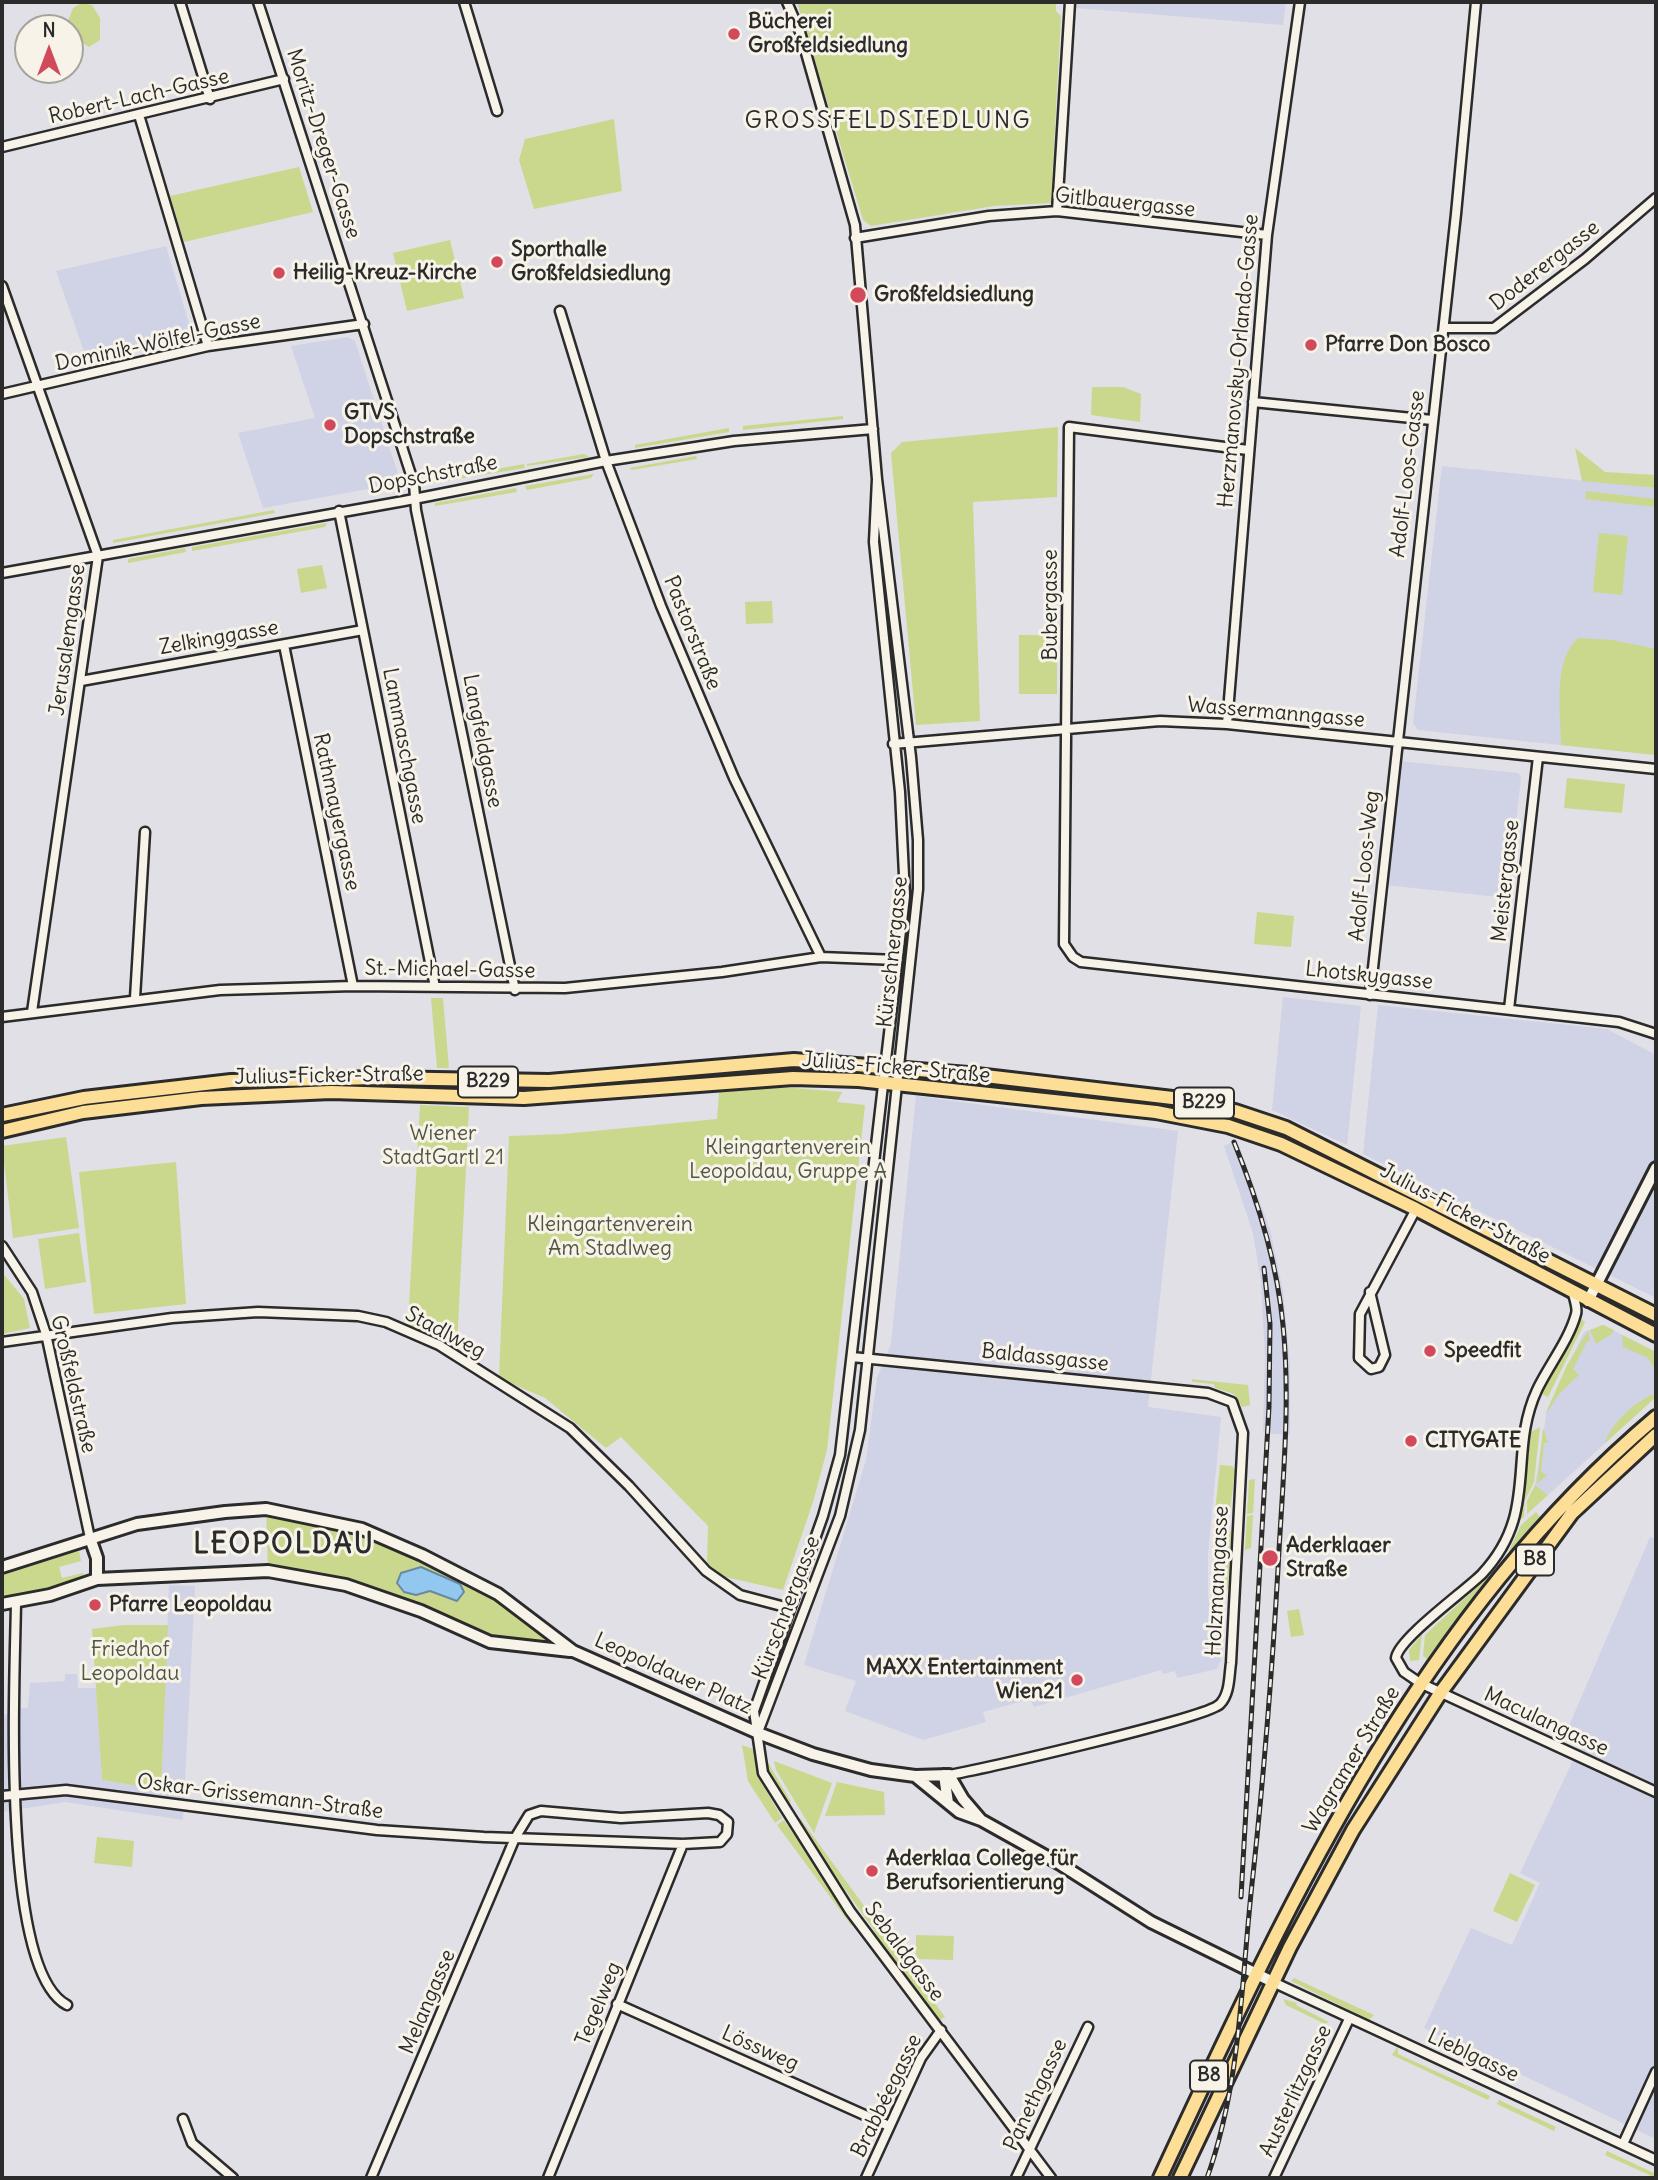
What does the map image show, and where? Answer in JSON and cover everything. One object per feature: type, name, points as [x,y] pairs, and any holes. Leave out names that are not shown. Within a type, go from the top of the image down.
[{"type":"main road","name":"Julius-Ficker-Straße","points":[[2,1115],[84,1098],[231,1081],[365,1078],[549,1081],[794,1060],[900,1067],[1209,1104],[1286,1128],[1656,1315]]},
{"type":"main road","name":"Julius-Ficker-Straße","points":[[2,1131],[83,1112],[226,1096],[331,1092],[524,1098],[793,1077],[891,1084],[1156,1112],[1227,1126],[1281,1144],[1416,1209],[1656,1335]]},
{"type":"main road","points":[[1416,1209],[1423,1196]]},
{"type":"main road","name":"Wagramer Straße","points":[[1160,2178],[1256,1975],[1336,1818],[1420,1684],[1469,1615],[1562,1503],[1656,1417]]},
{"type":"main road","name":"Wagramer Straße","points":[[1180,2178],[1290,1947],[1353,1830],[1441,1692],[1572,1513],[1656,1435]]},
{"type":"street","points":[[180,2],[210,99]]},
{"type":"street","name":"Moritz-Dreger-Gasse","points":[[257,2],[364,324],[414,484],[415,498]]},
{"type":"street","points":[[464,2],[497,111]]},
{"type":"street","name":"Kürschnergasse","points":[[758,1733],[754,1711],[835,1475],[891,1084],[900,1067],[918,889],[918,840],[909,742],[877,479],[855,238],[839,163],[800,32],[787,2]]},
{"type":"street","points":[[1057,211],[1070,2]]},
{"type":"street","name":"Herzmanovsky-Orlando-Gasse","points":[[1227,724],[1267,235],[1300,2]]},
{"type":"street","name":"Adolf-Loos-Gasse","points":[[1396,742],[1444,328],[1476,2]]},
{"type":"street","name":"Robert-Lach-Gasse","points":[[2,147],[284,79]]},
{"type":"street","points":[[139,115],[208,346]]},
{"type":"street","name":"Doderergasse","points":[[1444,328],[1494,328],[1585,259],[1656,198]]},
{"type":"street","name":"Gitlbauergasse","points":[[855,238],[989,216],[1057,211],[1267,235]]},
{"type":"street","name":"Jerusalemgasse","points":[[2,286],[98,556],[32,1012]]},
{"type":"street","name":"Pastorstraße","points":[[560,311],[606,461],[661,606],[734,778],[821,957]]},
{"type":"street","name":"Dominik-Wölfel-Gasse","points":[[2,394],[208,346],[364,324]]},
{"type":"street","points":[[1253,402],[1432,420]]},
{"type":"street","name":"Bubergasse","points":[[1076,960],[1064,944],[1069,427],[1248,450]]},
{"type":"street","name":"Dopschstraße","points":[[2,573],[606,461],[734,441],[873,429]]},
{"type":"street","name":"Kürschnergasse","points":[[758,1733],[840,1516],[860,1430],[867,1357],[891,1084],[884,1066],[905,896],[904,841],[873,542],[877,479]]},
{"type":"street","name":"Langfeldgasse","points":[[415,498],[515,990]]},
{"type":"street","name":"Lammaschgasse","points":[[339,511],[435,988]]},
{"type":"street","name":"Zelkinggasse","points":[[81,681],[363,630]]},
{"type":"street","name":"Rathmayergasse","points":[[284,645],[353,986]]},
{"type":"street","name":"Wassermanngasse","points":[[893,744],[1160,721],[1227,724],[1656,769]]},
{"type":"street","name":"Adolf-Loos-Weg","points":[[1370,995],[1396,742]]},
{"type":"street","name":"Meistergasse","points":[[1509,1009],[1538,757]]},
{"type":"street","points":[[135,998],[145,832]]},
{"type":"street","name":"St.-Michael-Gasse","points":[[2,1017],[135,998],[220,990],[353,986],[515,990],[601,986],[821,957],[897,960]]},
{"type":"street","name":"Lhotskygasse","points":[[1076,960],[1619,1022],[1656,1034]]},
{"type":"street","points":[[1588,1301],[1656,1168]]},
{"type":"street","points":[[1370,1292],[1385,1355],[1379,1367],[1371,1368],[1359,1358],[1360,1314],[1370,1292],[1416,1209]]},
{"type":"street","name":"Großfeldstraße","points":[[2,1245],[33,1292],[46,1334],[90,1538]]},
{"type":"street","points":[[1420,1684],[1404,1672],[1396,1658],[1404,1642],[1479,1577],[1498,1556],[1508,1537],[1520,1494],[1528,1418],[1537,1390],[1576,1314],[1573,1293]]},
{"type":"street","name":"Stadlweg","points":[[2,1342],[172,1318],[258,1312],[358,1316],[386,1322],[439,1345],[570,1428],[629,1486],[706,1571],[740,1595],[789,1608]]},
{"type":"street","name":"Baldassgasse","points":[[852,1357],[1208,1393],[1232,1402]]},
{"type":"street","name":"Holzmanngasse","points":[[947,1775],[1212,1710],[1226,1696],[1243,1433],[1232,1402]]},
{"type":"street","name":"Leopoldauer Platz","points":[[2,1567],[137,1524],[267,1510],[362,1529],[422,1555],[498,1594],[573,1651],[758,1733]]},
{"type":"street","points":[[90,1538],[97,1558],[97,1579]]},
{"type":"street","name":"Leopoldauer Platz","points":[[2,1604],[97,1579],[268,1571],[346,1585],[421,1611],[490,1642],[573,1651]]},
{"type":"street","points":[[16,1602],[12,1795],[14,1880],[22,1923],[51,1996],[67,2005]]},
{"type":"street","name":"Maculangasse","points":[[1420,1684],[1656,1792]]},
{"type":"street","points":[[758,1733],[845,1764],[915,1776],[947,1775]]},
{"type":"street","name":"Sebaldgasse","points":[[758,1733],[762,1769],[768,1785],[850,1911],[1051,2178]]},
{"type":"street","points":[[947,1775],[981,1820]]},
{"type":"street","points":[[947,1775],[948,1803]]},
{"type":"street","points":[[915,1776],[959,1812],[981,1820],[1060,1864],[1151,1922],[1275,1983]]},
{"type":"street","name":"Oskar-Grissemann-Straße","points":[[2,1797],[66,1790],[377,1830],[515,1838],[683,1844],[720,1842],[727,1834],[727,1822],[719,1815],[708,1813],[621,1818],[541,1811],[529,1815],[515,1838]]},
{"type":"street","name":"Melangasse","points":[[371,2178],[515,1838]]},
{"type":"street","name":"Tegelweg","points":[[548,2178],[683,1844]]},
{"type":"street","name":"Lieblgasse","points":[[1275,1983],[1349,2020],[1656,2160]]},
{"type":"street","name":"Lössweg","points":[[617,2004],[889,2126]]},
{"type":"street","name":"Austerlitzgasse","points":[[1274,2178],[1349,2020]]},
{"type":"street","name":"Panethgasse","points":[[1016,2178],[1087,2027]]},
{"type":"street","name":"Brabbéegasse","points":[[866,2178],[921,2058],[941,2030]]},
{"type":"street","points":[[1623,2144],[1656,2072]]},
{"type":"street","points":[[183,2119],[192,2143],[233,2178]]},
{"type":"shaded area","points":[[1076,2],[1286,2],[1283,25],[1076,8]]},
{"type":"shaded area","points":[[166,246],[192,334],[87,360],[56,271]]},
{"type":"shaded area","name":"GTVS Dopschstraße","points":[[348,337],[355,341],[401,483],[263,508],[238,433],[315,418],[291,346]]},
{"type":"shaded area","points":[[1442,466],[1656,488],[1656,755],[1418,730],[1413,723]]},
{"type":"shaded area","points":[[1398,761],[1518,773],[1521,777],[1508,898],[1385,885]]},
{"type":"shaded area","points":[[1283,997],[1361,1006],[1347,1145],[1272,1110]]},
{"type":"shaded area","points":[[1378,1005],[1607,1029],[1656,1055],[1656,1298],[1363,1154]]},
{"type":"shaded area","points":[[916,1096],[1178,1131],[1148,1407],[1221,1417],[1208,1554],[1208,1596],[1221,1660],[1217,1669],[1177,1678],[1175,1671],[1163,1674],[1161,1670],[1034,1707],[1030,1699],[983,1712],[986,1722],[923,1740],[845,1711],[856,1681],[804,1665],[866,1460],[877,1378],[891,1344]]},
{"type":"shaded area","points":[[1237,1140],[1270,1229],[1283,1291],[1290,1363],[1290,1435],[1263,1433],[1265,1357],[1261,1282],[1253,1233],[1224,1146]]},
{"type":"shaded area","points":[[1603,1325],[1656,1352],[1656,1397],[1548,1495],[1535,1485],[1547,1410],[1584,1332]]},
{"type":"shaded area","points":[[1650,1537],[1656,1539],[1656,2139],[1424,2028],[1471,1928],[1512,1945],[1540,1883],[1520,1873],[1584,1737],[1568,1728]]},
{"type":"shaded area","points":[[169,1585],[195,1586],[183,1820],[65,1802],[2,1812],[2,1716],[18,1708],[28,1708],[30,1683],[65,1681],[65,1674],[77,1674],[78,1688],[96,1688],[102,1780],[161,1790]]},
{"type":"green space","points":[[797,2],[1056,2],[1056,11],[1061,16],[1051,203],[994,206],[871,226],[863,220]]},
{"type":"green space","points":[[82,3],[92,5],[100,18],[100,40],[89,47],[84,44],[84,14],[71,14],[73,8]]},
{"type":"green space","points":[[614,119],[622,191],[534,209],[519,160],[525,139]]},
{"type":"green space","points":[[299,167],[313,212],[184,242],[170,196]]},
{"type":"green space","points":[[450,240],[464,298],[407,311],[393,253]]},
{"type":"green space","points":[[1092,387],[1123,387],[1141,394],[1140,422],[1091,415]]},
{"type":"green space","points":[[843,416],[843,419],[743,430],[743,426]]},
{"type":"green space","points":[[1058,427],[1057,497],[973,502],[980,721],[916,725],[891,453],[902,442]]},
{"type":"green space","points":[[729,428],[729,432],[635,448],[635,445]]},
{"type":"green space","points":[[1575,448],[1605,472],[1656,475],[1656,488],[1582,481]]},
{"type":"green space","points":[[584,454],[589,457],[527,466],[527,464]]},
{"type":"green space","points":[[696,456],[697,459],[632,470],[629,468]]},
{"type":"green space","points":[[524,464],[525,468],[433,483],[433,481]]},
{"type":"green space","points":[[594,474],[591,478],[527,490],[525,486]]},
{"type":"green space","points":[[516,488],[517,492],[435,506],[435,503]]},
{"type":"green space","points":[[1586,491],[1656,499],[1656,507],[1585,499]]},
{"type":"green space","points":[[274,510],[275,513],[113,543],[113,540]]},
{"type":"green space","points":[[327,523],[325,527],[192,551],[192,547]]},
{"type":"green space","points":[[1599,533],[1628,536],[1622,595],[1593,592]]},
{"type":"green space","points":[[185,548],[186,552],[128,563],[128,559]]},
{"type":"green space","points":[[322,565],[327,588],[301,593],[297,569]]},
{"type":"green space","points":[[772,601],[773,623],[746,624],[745,602]]},
{"type":"green space","points":[[1019,635],[1057,635],[1057,694],[1019,694]]},
{"type":"green space","points":[[1578,638],[1613,640],[1656,649],[1656,755],[1561,745],[1561,674],[1564,660]]},
{"type":"green space","points":[[1567,778],[1625,784],[1622,813],[1564,808]]},
{"type":"green space","points":[[1257,912],[1294,916],[1291,947],[1254,944]]},
{"type":"green space","points":[[431,998],[443,998],[449,1068],[437,1068]]},
{"type":"green space","points":[[774,1065],[860,1070],[860,1073],[775,1069],[578,1090],[523,1092],[328,1088],[2,1126],[2,1123],[67,1107],[221,1087],[385,1083],[524,1087]]},
{"type":"green space","points":[[782,1087],[842,1092],[837,1102],[865,1105],[827,1450],[813,1502],[783,1590],[725,1577],[707,1563],[708,1526],[621,1437],[606,1448],[545,1398],[499,1378],[509,1136],[563,1134],[717,1119],[719,1092]]},
{"type":"green space","name":"Wiener StadtGartl 21","points":[[420,1105],[469,1107],[457,1346],[408,1325]]},
{"type":"green space","points":[[66,1137],[79,1228],[13,1238],[2,1146]]},
{"type":"green space","points":[[176,1162],[186,1304],[94,1314],[79,1172]]},
{"type":"green space","points":[[79,1233],[86,1282],[45,1289],[38,1239]]},
{"type":"green space","points":[[2,1272],[24,1299],[30,1328],[2,1334]]},
{"type":"green space","points":[[1580,1318],[1585,1322],[1548,1397],[1542,1394]]},
{"type":"green space","points":[[1603,1325],[1614,1330],[1613,1333],[1596,1344],[1590,1330]]},
{"type":"green space","points":[[1588,1331],[1590,1342],[1587,1341],[1573,1369],[1579,1375],[1560,1393],[1545,1415],[1567,1365]]},
{"type":"green space","points":[[1622,1335],[1656,1352],[1656,1371],[1648,1358],[1623,1347]]},
{"type":"green space","points":[[1191,1379],[1248,1385],[1250,1405],[1242,1407],[1234,1394],[1215,1388],[1214,1384],[1193,1382]]},
{"type":"green space","points":[[1656,1393],[1656,1397],[1605,1443],[1608,1435],[1626,1413]]},
{"type":"green space","points":[[1540,1427],[1534,1482],[1525,1500],[1524,1517],[1520,1520],[1531,1432]]},
{"type":"green space","points":[[1543,1428],[1548,1443],[1544,1443],[1541,1472],[1547,1475],[1537,1484]]},
{"type":"green space","points":[[1220,1465],[1232,1466],[1235,1470],[1230,1512],[1215,1512]]},
{"type":"green space","points":[[1255,1479],[1253,1513],[1247,1514],[1249,1480]]},
{"type":"green space","points":[[1535,1485],[1548,1495],[1527,1514],[1527,1501]]},
{"type":"green space","points":[[266,1509],[362,1529],[498,1594],[573,1651],[490,1642],[346,1585],[268,1571]]},
{"type":"green space","points":[[1536,1512],[1540,1517],[1511,1553],[1509,1551],[1521,1525]]},
{"type":"green space","points":[[1253,1515],[1251,1548],[1245,1550],[1247,1516]]},
{"type":"green space","points":[[1214,1525],[1227,1526],[1231,1532],[1228,1588],[1223,1594],[1213,1595]]},
{"type":"green space","points":[[79,1551],[81,1561],[59,1567],[62,1578],[83,1573],[84,1576],[36,1592],[2,1598],[2,1574]]},
{"type":"green space","points":[[1493,1575],[1427,1659],[1423,1656],[1425,1635]]},
{"type":"green space","points":[[1299,1609],[1304,1635],[1291,1637],[1287,1611]]},
{"type":"green space","name":"Friedhof Leopoldau","points":[[124,1625],[168,1625],[161,1790],[102,1780],[92,1629]]},
{"type":"green space","points":[[1422,1634],[1419,1660],[1410,1661],[1409,1650]]},
{"type":"green space","points":[[742,1745],[753,1749],[761,1782],[782,1818],[775,1823],[748,1781]]},
{"type":"green space","points":[[766,1759],[791,1802],[786,1805],[770,1779]]},
{"type":"green space","points":[[774,1761],[832,1783],[814,1833],[776,1770]]},
{"type":"green space","points":[[837,1782],[884,1792],[885,1815],[825,1816]]},
{"type":"green space","points":[[800,1818],[945,2017],[938,2021],[876,1938],[874,1930],[796,1821]]},
{"type":"green space","points":[[784,1820],[855,1922],[851,1925],[777,1825]]},
{"type":"green space","points":[[97,1837],[134,1841],[132,1867],[94,1863]]},
{"type":"green space","points":[[1510,1873],[1535,1885],[1517,1922],[1493,1911]]},
{"type":"green space","points":[[916,1935],[954,1936],[953,1960],[916,1959]]},
{"type":"green space","points":[[1294,1978],[1374,2015],[1369,2020],[1291,1981]]},
{"type":"green space","points":[[1283,1999],[1297,2003],[1296,2005],[1329,2022],[1325,2024],[1286,2005]]},
{"type":"green space","points":[[1398,2046],[1398,2054],[1490,2096],[1488,2100],[1392,2055]]},
{"type":"green space","points":[[1499,2100],[1556,2127],[1554,2131],[1497,2104]]},
{"type":"green space","points":[[1607,2151],[1656,2174],[1656,2178],[1605,2155]]},
{"type":"water","points":[[421,1567],[460,1584],[464,1592],[457,1601],[430,1591],[416,1595],[404,1592],[397,1583],[401,1573]]},
{"type":"railway","points":[[1207,2178],[1227,2104],[1239,2028],[1270,1684],[1286,1416],[1283,1325],[1276,1278],[1258,1209],[1234,1142]]},
{"type":"railway","points":[[1241,1897],[1269,1407],[1270,1324],[1264,1268]]},
{"type":"place","name":"Bücherei Großfeldsiedlung","points":[[734,34]]},
{"type":"place","name":"Sporthalle Großfeldsiedlung","points":[[497,262]]},
{"type":"place","name":"Heilig-Kreuz-Kirche","points":[[279,273]]},
{"type":"place","name":"Großfeldsiedlung","points":[[858,295]]},
{"type":"place","name":"Pfarre Don Bosco","points":[[1311,345]]},
{"type":"place","name":"GTVS Dopschstraße","points":[[330,425]]},
{"type":"place","name":"Speedfit","points":[[1430,1351]]},
{"type":"place","name":"CITYGATE","points":[[1411,1441]]},
{"type":"place","name":"Aderklaaer Straße","points":[[1270,1558]]},
{"type":"place","name":"Pfarre Leopoldau","points":[[95,1605]]},
{"type":"place","name":"MAXX Entertainment Wien21","points":[[1077,1680]]},
{"type":"place","name":"Aderklaa College für Berufsorientierung","points":[[872,1871]]},
{"type":"district","name":"GROSSFELDSIEDLUNG","points":[[888,121]]},
{"type":"district","name":"LEOPOLDAU","points":[[284,1545]]},
{"type":"park label","name":"Kleingartenverein Leopoldau, Gruppe A","points":[[788,1160]]},
{"type":"park label","name":"Kleingartenverein Am Stadlweg","points":[[610,1237]]}]
